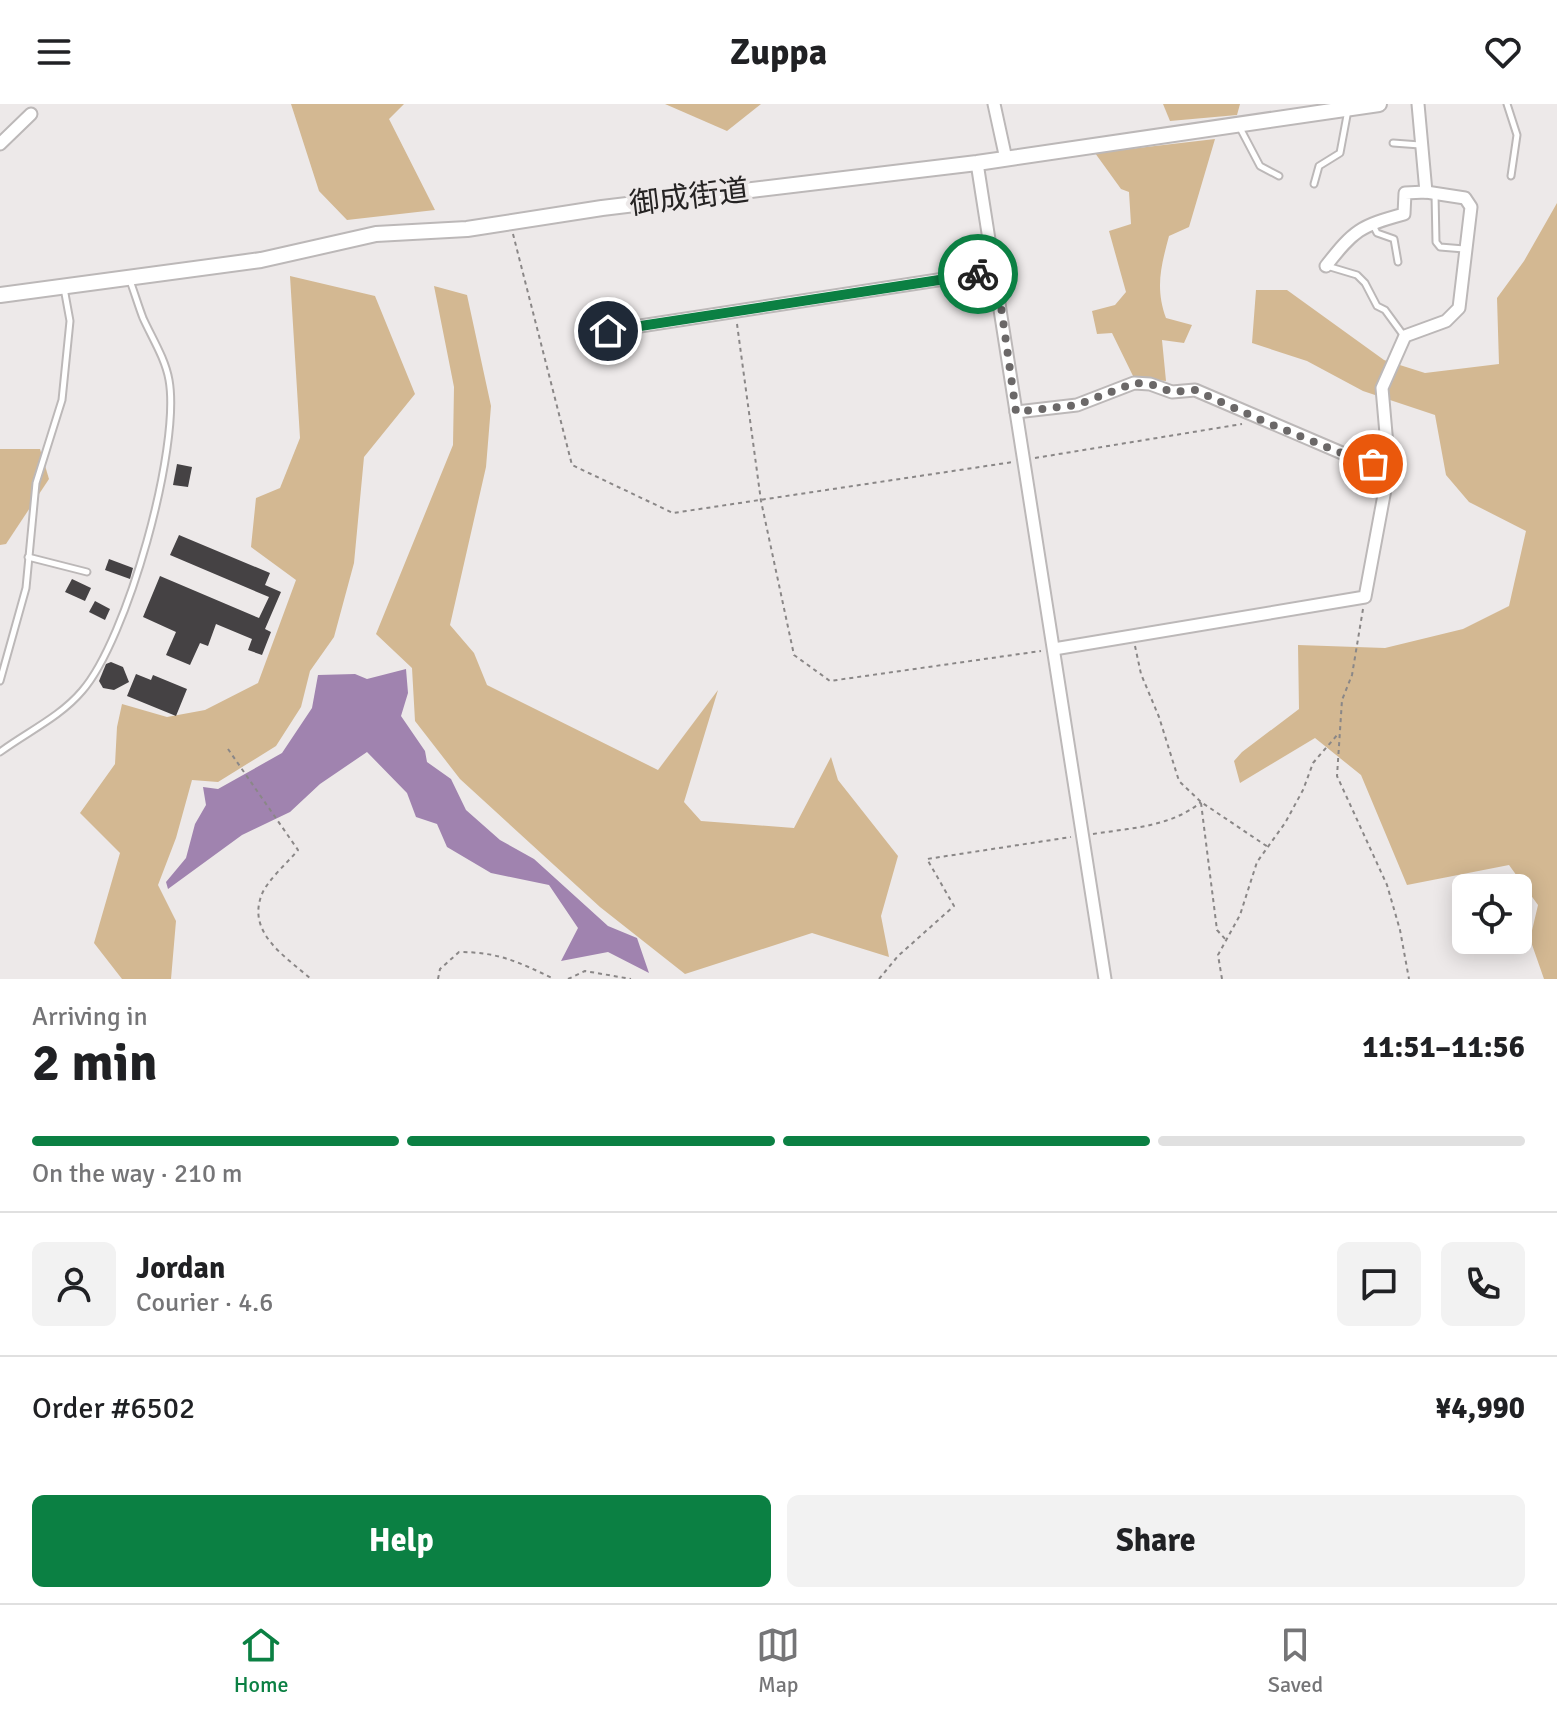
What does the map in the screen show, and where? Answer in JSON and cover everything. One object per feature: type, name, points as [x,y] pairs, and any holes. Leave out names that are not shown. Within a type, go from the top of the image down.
[{"type":"street","points":[[994,104],[1006,159]]},
{"type":"street","name":"御成街道","points":[[0,295],[261,260],[376,234],[467,229],[602,208],[977,163],[1379,104]]},
{"type":"street","points":[[1418,104],[1431,193]]},
{"type":"street","points":[[0,144],[29,109]]},
{"type":"street","points":[[977,163],[1105,979]]},
{"type":"street","points":[[1054,649],[1365,597],[1389,468],[1382,388],[1405,336],[1446,321],[1459,308],[1471,207],[1465,198],[1405,193],[1404,214],[1372,223],[1349,237],[1326,266]]},
{"type":"street","points":[[608,331],[996,271]]},
{"type":"street","points":[[1016,412],[1077,405],[1134,383],[1150,384],[1172,392],[1195,390],[1356,459],[1389,468]]},
{"type":"lane","points":[[1507,104],[1517,135],[1511,176]]},
{"type":"lane","points":[[1314,184],[1319,166],[1340,153],[1348,109]]},
{"type":"lane","points":[[1239,125],[1260,166],[1279,176]]},
{"type":"lane","points":[[1393,143],[1422,145]]},
{"type":"lane","points":[[1431,193],[1436,242],[1440,247],[1467,249]]},
{"type":"lane","points":[[1372,223],[1377,233],[1394,239],[1398,262]]},
{"type":"lane","points":[[1326,266],[1357,275],[1377,306],[1385,310],[1405,336]]},
{"type":"lane","points":[[0,752],[62,710],[94,675],[132,588],[150,531],[166,441],[169,383],[166,368],[129,277]]},
{"type":"lane","points":[[0,681],[26,588],[36,483],[62,400],[70,321],[64,286]]},
{"type":"lane","points":[[28,557],[87,572]]},
{"type":"path","points":[[509,222],[572,465],[673,513],[1263,421]]},
{"type":"path","points":[[735,312],[761,501],[794,655],[830,681],[1054,649]]},
{"type":"path","points":[[1365,597],[1352,675],[1342,700],[1337,776],[1387,885],[1400,930],[1408,978],[1401,979]]},
{"type":"path","points":[[1133,636],[1141,674],[1159,717],[1179,781],[1201,802],[1269,847]]},
{"type":"path","points":[[1222,979],[1218,955],[1240,915],[1257,862],[1303,790],[1313,763],[1338,733]]},
{"type":"path","points":[[228,749],[298,850],[262,893],[258,918],[266,939],[311,979]]},
{"type":"path","points":[[879,979],[898,956],[954,906],[927,859],[1153,825],[1187,814],[1201,802]]},
{"type":"path","points":[[1201,802],[1217,930],[1226,940]]},
{"type":"path","points":[[438,979],[440,969],[459,952],[487,952],[522,963],[554,979]]},
{"type":"path","points":[[568,979],[585,971],[631,979]]},
{"type":"shaded area","points":[[291,104],[404,104],[389,119],[435,210],[347,220],[319,191]]},
{"type":"shaded area","points":[[665,104],[761,104],[727,131]]},
{"type":"shaded area","points":[[1163,104],[1240,104],[1237,115],[1170,121]]},
{"type":"shaded area","points":[[1215,139],[1189,227],[1169,236],[1160,277],[1166,318],[1192,325],[1184,343],[1162,340],[1166,381],[1134,378],[1112,333],[1097,334],[1092,311],[1115,305],[1126,292],[1109,231],[1131,224],[1129,192],[1121,189],[1095,153]]},
{"type":"shaded area","points":[[1557,203],[1557,979],[1544,979],[1532,945],[1538,905],[1532,897],[1532,874],[1516,874],[1509,865],[1407,885],[1361,775],[1315,738],[1240,783],[1234,761],[1299,709],[1298,645],[1385,648],[1463,629],[1509,606],[1526,531],[1469,502],[1446,475],[1435,415],[1363,391],[1307,361],[1252,343],[1256,290],[1287,290],[1384,360],[1425,373],[1499,364],[1497,298],[1524,261]]},
{"type":"shaded area","points":[[290,276],[375,296],[415,394],[364,457],[354,563],[334,637],[310,671],[301,707],[276,746],[218,782],[192,780],[176,838],[158,885],[176,921],[171,979],[122,979],[94,943],[120,853],[80,813],[115,764],[122,704],[167,717],[205,710],[258,683],[296,580],[251,547],[256,498],[280,488],[300,438]]},
{"type":"shaded area","points":[[434,286],[467,295],[491,406],[486,467],[450,625],[474,653],[487,685],[658,770],[718,690],[684,802],[701,821],[794,828],[831,757],[838,780],[898,856],[881,916],[889,957],[812,933],[685,974],[600,907],[460,779],[415,721],[412,668],[376,634],[453,445],[454,387]]},
{"type":"shaded area","points":[[0,449],[40,449],[49,479],[6,544],[0,545]]},
{"type":"shaded area","points":[[406,669],[408,693],[401,716],[425,751],[427,762],[451,779],[466,810],[500,840],[534,859],[608,926],[637,938],[649,973],[608,952],[561,961],[578,928],[549,885],[491,873],[447,847],[437,824],[416,817],[407,793],[367,752],[320,784],[290,812],[242,835],[168,889],[166,882],[186,858],[195,824],[206,805],[203,787],[218,789],[282,753],[312,708],[318,675],[355,674],[367,679]]},
{"type":"building","points":[[177,464],[192,467],[188,487],[173,485]]},
{"type":"building","points":[[179,535],[270,573],[265,585],[281,592],[265,629],[271,632],[262,655],[248,650],[252,639],[216,624],[208,646],[200,643],[190,665],[166,655],[176,632],[143,617],[160,576],[259,618],[269,597],[170,555]]},
{"type":"building","points":[[109,559],[133,568],[130,579],[105,570]]},
{"type":"building","points":[[72,579],[91,588],[85,601],[65,592]]},
{"type":"building","points":[[95,601],[110,609],[105,620],[89,612]]},
{"type":"building","points":[[111,662],[123,667],[129,682],[114,690],[103,688],[99,681],[106,664]]},
{"type":"building","points":[[136,674],[151,680],[153,675],[187,689],[176,716],[127,696]]},
{"type":"way so far","points":[[978,274],[996,271],[1016,412],[1077,405],[1134,383],[1150,384],[1172,392],[1195,390],[1263,421],[1373,464]]},
{"type":"route","points":[[608,331],[978,274]]}]
